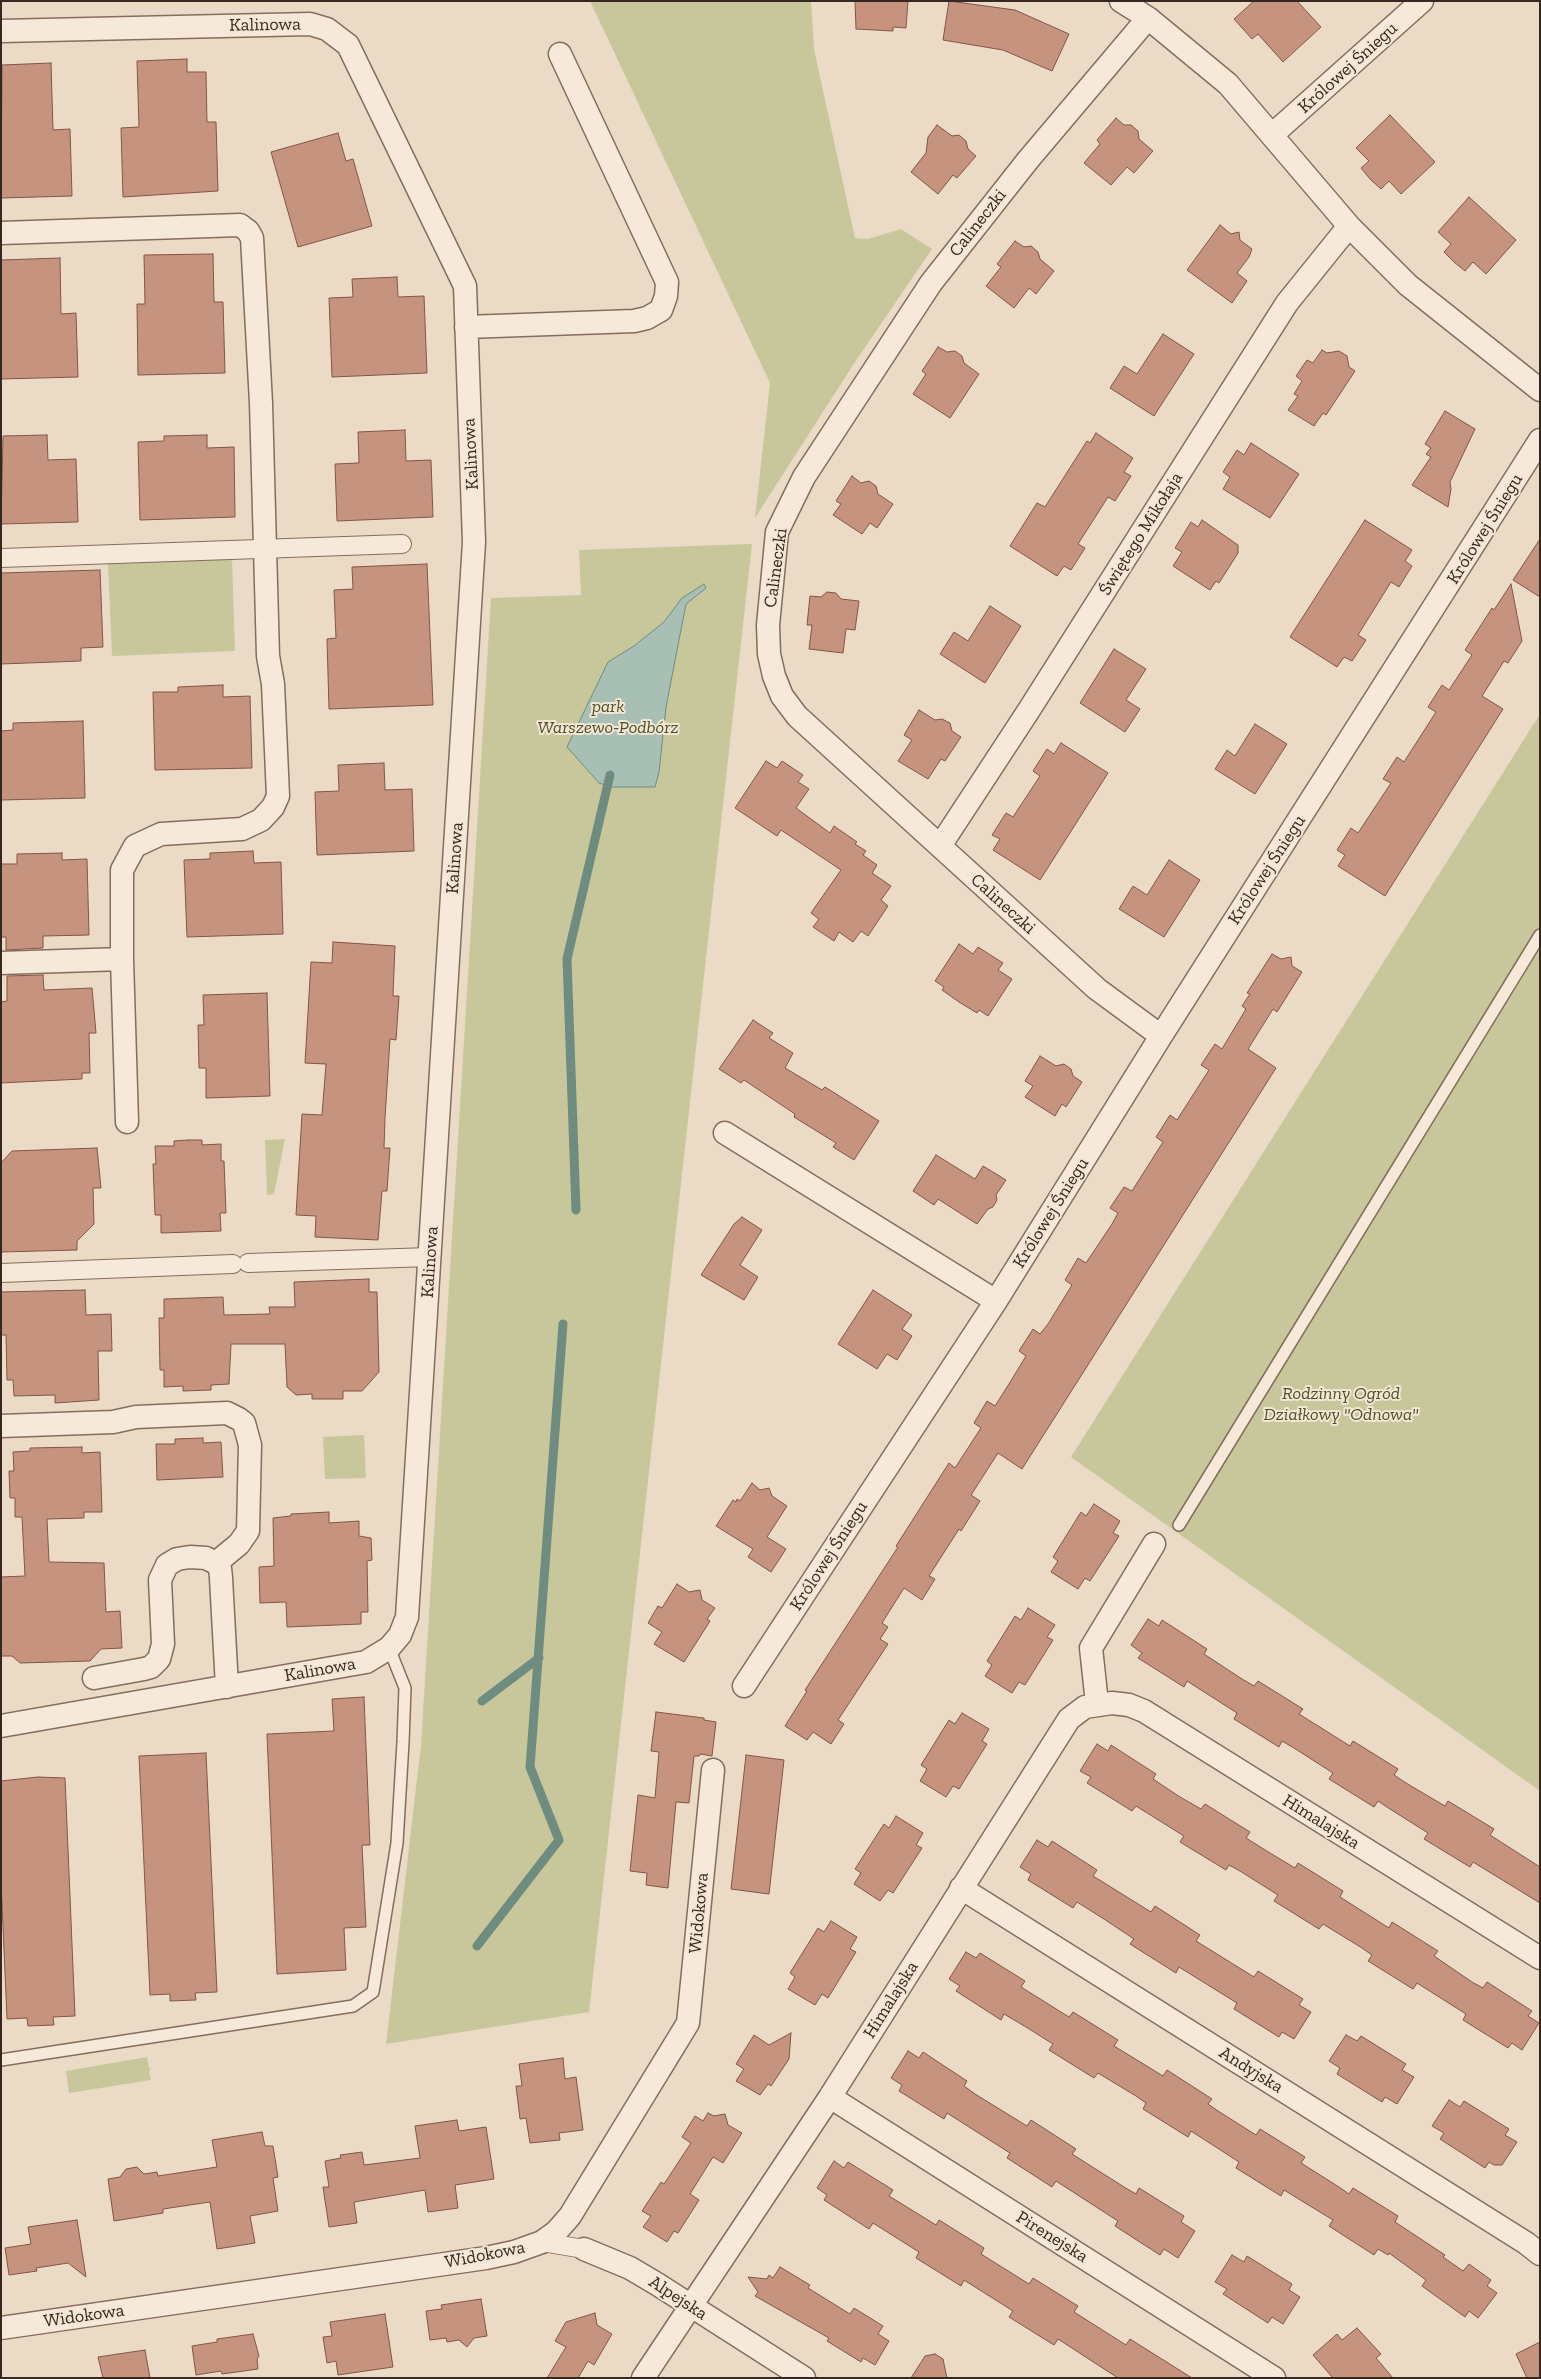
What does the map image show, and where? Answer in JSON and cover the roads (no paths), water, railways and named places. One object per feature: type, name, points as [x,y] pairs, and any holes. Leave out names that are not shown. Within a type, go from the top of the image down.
[{"type":"street","points":[[1121,1],[1148,18],[1228,84],[1273,134],[1349,226],[1408,285],[1540,390]]},
{"type":"street","name":"Królowej Śniegu","points":[[1273,134],[1422,1]]},
{"type":"street","name":"Calineczki","points":[[1148,18],[1028,160],[931,283],[804,477],[777,532],[768,635],[771,661],[782,696],[814,734],[1097,989],[1161,1036]]},
{"type":"street","name":"Kalinowa","points":[[1,31],[310,24],[337,35],[348,45],[465,286],[474,542],[409,1603],[407,1617],[400,1635],[389,1648],[366,1662],[1,1726]]},
{"type":"street","points":[[466,327],[634,321],[647,318],[661,310],[666,296],[667,282],[560,54]]},
{"type":"street","points":[[1,233],[240,225],[248,230],[252,238],[261,403],[264,548],[278,796],[273,807],[261,820],[242,828],[161,834],[135,846],[122,870],[122,959],[127,1122]]},
{"type":"street","name":"Świętego Mikołaja","points":[[940,846],[1029,710],[1288,303],[1349,226]]},
{"type":"street","name":"Królowej Śniegu","points":[[744,1686],[996,1301],[1161,1036],[1540,440]]},
{"type":"street","points":[[1,558],[402,544]]},
{"type":"street","points":[[1,963],[122,959]]},
{"type":"street","points":[[725,1133],[996,1301]]},
{"type":"street","points":[[1,1273],[430,1257]]},
{"type":"street","points":[[1,1426],[113,1422],[136,1417],[233,1414],[244,1424],[249,1438],[249,1525],[248,1531],[239,1544],[216,1563]]},
{"type":"street","points":[[1097,1703],[1091,1648],[1154,1544]]},
{"type":"street","points":[[94,1678],[151,1667],[159,1659],[163,1644],[160,1580],[167,1565],[182,1558],[199,1557],[212,1560],[221,1572],[227,1686]]},
{"type":"street","name":"Himalajska","points":[[643,2378],[830,2097],[1069,1719],[1085,1707],[1097,1703],[1129,1705],[1144,1711],[1540,1958]]},
{"type":"street","name":"Widokowa","points":[[1,2328],[486,2258],[514,2252],[542,2242],[556,2232],[570,2216],[688,2023],[713,1770]]},
{"type":"street","name":"Andyjska","points":[[961,1888],[1526,2242],[1540,2254]]},
{"type":"street","name":"Pirenejska","points":[[830,2097],[1274,2378]]},
{"type":"street","name":"Alpejska","points":[[542,2242],[584,2249],[630,2268],[804,2378]]},
{"type":"lane","points":[[1179,1525],[1540,935]]},
{"type":"lane","points":[[1,2060],[353,2006],[373,1992],[397,1843],[404,1742],[404,1688],[389,1648]]},
{"type":"waterway","points":[[576,1210],[567,959],[610,775]]},
{"type":"waterway","points":[[477,1946],[559,1840],[530,1767],[563,1324]]},
{"type":"waterway","points":[[482,1701],[539,1658]]},
{"type":"park label","name":"park Warszewo-Podbórz","points":[[608,718]]},
{"type":"park label","name":"Rodzinny Ogród Działkowy \"Odnowa\"","points":[[1341,1404]]}]
